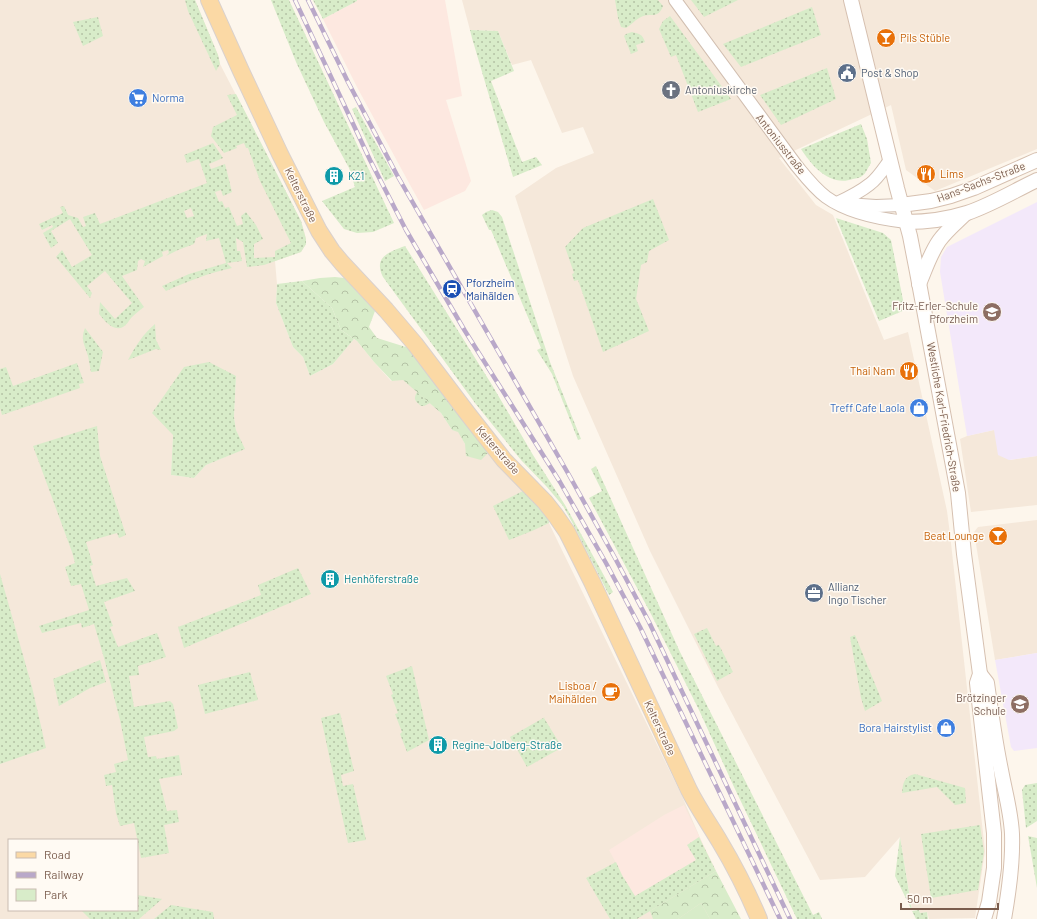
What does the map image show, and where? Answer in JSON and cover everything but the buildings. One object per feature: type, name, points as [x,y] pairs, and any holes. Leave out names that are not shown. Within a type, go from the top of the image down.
[{"type":"main road","name":"Kelterstraße","points":[[209,0],[305,205],[332,251],[415,344],[486,438],[504,460],[545,502],[561,523],[583,562],[689,790],[731,861],[759,919]]},
{"type":"main road","name":"Westliche Karl-Friedrich-Straße","points":[[851,0],[901,205],[910,236],[958,493],[964,554],[980,674],[977,684],[994,833],[994,868],[989,902],[984,919]]},
{"type":"main road","name":"Hans-Sachs-Straße","points":[[901,205],[931,201],[951,196],[974,188],[1037,160]]},
{"type":"main road","name":"Hans-Sachs-Straße","points":[[906,222],[934,220],[967,213],[1037,180]]},
{"type":"main road","points":[[919,284],[939,241],[952,226],[967,213]]},
{"type":"main road","name":"Westliche Karl-Friedrich-Straße","points":[[980,674],[987,683],[1001,770],[1008,802],[1012,834],[1009,885],[1004,919]]},
{"type":"street","name":"Antoniusstraße","points":[[675,0],[796,165],[817,189],[826,197],[854,211],[876,218],[906,222]]},
{"type":"street","points":[[837,203],[854,195],[870,184],[880,174],[890,160]]},
{"type":"street","name":"Antoniusstraße","points":[[837,203],[876,206],[901,205]]},
{"type":"shaded area","points":[[0,0],[195,0],[218,55],[220,64],[301,221],[306,244],[301,252],[275,261],[277,284],[276,303],[293,347],[303,357],[310,376],[333,364],[354,339],[391,381],[403,379],[441,413],[452,430],[458,431],[465,444],[490,451],[547,512],[549,523],[558,542],[682,796],[735,919],[0,919]],"holes":[[[236,376],[234,417],[236,430],[244,449],[206,465],[194,478],[171,475],[173,435]]]},
{"type":"shaded area","points":[[357,0],[445,0],[462,96],[446,100],[471,181],[465,191],[424,210],[357,87],[323,19]]},
{"type":"shaded area","points":[[462,0],[1037,0],[1037,149],[935,191],[906,170],[891,105],[779,158],[816,205],[833,215],[884,340],[908,332],[947,511],[950,534],[985,851],[975,918],[929,919],[927,912],[920,913],[919,909],[912,910],[900,837],[865,877],[820,880],[718,687],[650,551],[573,376],[515,196],[556,168],[594,153],[583,127],[562,133],[531,60],[512,65],[498,31],[470,30]]},
{"type":"shaded area","name":"Fritz-Erler-Schule Pforzheim","points":[[1037,202],[1037,456],[1009,460],[998,455],[994,430],[967,436],[940,272],[941,257],[947,247]]},
{"type":"shaded area","points":[[994,430],[1010,460],[1037,456],[1037,505],[971,512],[960,439]]},
{"type":"shaded area","points":[[1037,520],[1037,653],[995,660],[974,532],[978,527]]},
{"type":"shaded area","name":"Brötzinger Schule","points":[[1037,653],[1037,748],[1014,751],[1011,747],[995,660]]},
{"type":"shaded area","points":[[684,805],[716,871],[637,919],[610,919],[586,878],[616,863],[609,850],[664,815]]},
{"type":"green space","points":[[185,0],[195,0],[218,55],[220,64],[216,71],[188,11]]},
{"type":"green space","points":[[271,0],[289,0],[394,223],[373,232],[357,233],[344,229],[322,201],[355,187],[349,168],[324,122],[296,62]]},
{"type":"green space","points":[[313,0],[357,0],[357,1],[323,19]]},
{"type":"green space","points":[[615,0],[658,0],[663,6],[659,13],[641,17],[626,28],[621,27]]},
{"type":"green space","points":[[691,0],[738,0],[704,17]]},
{"type":"green space","points":[[812,7],[821,35],[741,67],[723,44]]},
{"type":"green space","points":[[670,16],[731,99],[698,112],[676,55],[671,57],[659,29],[663,21]]},
{"type":"green space","points":[[98,17],[103,36],[83,46],[73,22]]},
{"type":"green space","points":[[470,30],[498,31],[514,71],[491,81],[522,162],[536,157],[542,165],[513,177],[472,38]]},
{"type":"green space","points":[[632,32],[643,37],[645,42],[636,45],[638,51],[631,54],[624,36]]},
{"type":"green space","points":[[827,68],[836,99],[781,125],[760,95]]},
{"type":"green space","points":[[236,94],[301,221],[306,244],[301,252],[264,265],[247,267],[243,242],[236,238],[237,251],[240,251],[242,261],[227,263],[232,268],[215,272],[166,291],[162,286],[189,274],[226,263],[219,238],[206,241],[207,234],[196,238],[194,244],[166,256],[169,253],[168,250],[162,252],[163,256],[143,267],[145,261],[141,259],[138,261],[137,270],[122,276],[144,307],[123,327],[112,327],[99,314],[100,302],[115,319],[132,303],[105,271],[87,286],[92,293],[90,298],[56,257],[62,250],[72,267],[92,255],[70,219],[51,231],[58,243],[51,248],[43,233],[53,227],[52,225],[42,230],[39,224],[63,213],[60,207],[64,206],[68,215],[78,218],[83,227],[86,226],[83,217],[95,213],[100,224],[207,183],[199,159],[187,163],[184,155],[213,143],[223,158],[209,164],[211,169],[225,164],[232,192],[223,196],[221,190],[215,192],[219,202],[222,201],[225,208],[229,207],[237,226],[243,224],[241,216],[246,212],[256,225],[263,239],[254,244],[254,258],[275,257],[275,251],[291,243],[260,181],[248,148],[246,148],[244,143],[236,146],[237,148],[224,153],[211,136],[213,127],[237,115],[227,95]],"holes":[[[191,208],[194,216],[187,218],[184,211]]]},
{"type":"green space","points":[[356,107],[394,176],[385,181],[352,109]]},
{"type":"green space","points":[[861,124],[867,139],[871,163],[865,174],[860,177],[845,181],[829,178],[816,168],[801,149]]},
{"type":"green space","points":[[653,199],[669,240],[649,251],[647,262],[641,265],[636,299],[649,331],[603,352],[578,280],[574,281],[572,274],[574,273],[565,247],[583,228]]},
{"type":"green space","points":[[492,210],[498,212],[502,217],[550,362],[581,439],[578,440],[552,374],[537,350],[541,348],[491,230],[489,230],[482,215]]},
{"type":"green space","points":[[836,218],[883,233],[891,240],[905,310],[879,321]]},
{"type":"green space","points":[[405,246],[565,505],[613,592],[609,595],[563,506],[521,460],[475,403],[383,277],[380,270],[381,260],[388,253]]},
{"type":"green space","points":[[335,277],[344,278],[375,311],[369,327],[377,338],[409,348],[490,451],[481,460],[466,456],[465,444],[458,432],[452,430],[441,413],[403,380],[392,381],[357,341],[341,330],[332,308],[302,281]]},
{"type":"green space","points":[[302,281],[332,308],[341,330],[354,339],[333,364],[310,376],[303,357],[293,347],[276,303],[277,284]]},
{"type":"green space","points":[[155,324],[156,340],[161,350],[156,349],[128,360],[133,350]]},
{"type":"green space","points":[[85,328],[103,352],[99,371],[91,372],[83,339]]},
{"type":"green space","points":[[209,362],[236,376],[234,417],[236,430],[245,449],[206,465],[194,478],[171,475],[173,435],[152,413],[184,367]]},
{"type":"green space","points":[[77,363],[84,383],[79,384],[80,388],[2,415],[0,408],[0,369],[6,367],[13,386]]},
{"type":"green space","points":[[417,392],[430,403],[421,406],[417,403],[415,396]]},
{"type":"green space","points":[[97,426],[100,456],[126,535],[119,538],[117,533],[86,542],[93,565],[90,566],[96,586],[127,578],[135,591],[104,602],[113,626],[110,627],[118,647],[157,633],[166,657],[138,666],[139,675],[129,676],[134,707],[170,701],[173,704],[178,728],[174,731],[144,737],[148,757],[156,756],[157,759],[179,755],[182,775],[159,779],[167,811],[177,810],[179,822],[164,825],[169,853],[141,858],[134,823],[120,826],[116,813],[112,785],[106,786],[104,775],[116,772],[114,764],[128,760],[120,720],[94,624],[82,628],[81,623],[42,633],[39,626],[89,610],[81,584],[71,586],[65,567],[75,563],[33,446]]},
{"type":"green space","points":[[596,466],[680,652],[813,915],[819,912],[822,919],[797,919],[699,710],[651,614],[589,498],[602,491],[591,469]]},
{"type":"green space","points":[[527,489],[547,512],[549,523],[509,540],[493,506]]},
{"type":"green space","points":[[298,568],[311,594],[184,648],[178,627],[261,595],[258,585]]},
{"type":"green space","points":[[0,574],[32,687],[46,748],[0,764]]},
{"type":"green space","points":[[707,628],[716,646],[719,645],[733,672],[717,681],[694,634]]},
{"type":"green space","points":[[855,635],[882,701],[865,711],[861,698],[850,637]]},
{"type":"green space","points":[[100,660],[106,682],[90,688],[59,706],[53,679]]},
{"type":"green space","points":[[412,666],[429,740],[407,752],[400,734],[402,732],[395,714],[398,713],[391,695],[393,694],[386,676]]},
{"type":"green space","points":[[250,672],[258,700],[205,714],[198,685]]},
{"type":"green space","points":[[340,713],[354,771],[341,775],[343,786],[353,784],[366,840],[348,843],[321,718]]},
{"type":"green space","points":[[545,717],[544,718],[563,747],[527,767],[510,737]]},
{"type":"green space","points":[[915,774],[965,788],[966,803],[955,805],[937,787],[902,793],[906,778]]},
{"type":"green space","points":[[1037,783],[1037,821],[1026,828],[1022,790],[1025,785]]},
{"type":"green space","points":[[980,825],[984,852],[978,890],[931,898],[921,834]]},
{"type":"green space","points":[[1028,836],[1037,838],[1037,888]]},
{"type":"green space","points":[[699,837],[716,871],[637,919],[610,919],[586,878],[616,862],[635,896],[696,860],[687,845]]},
{"type":"green space","points":[[900,837],[912,911],[895,876]]},
{"type":"green space","points":[[716,871],[741,919],[710,919],[701,903],[678,919],[653,919],[650,911]]},
{"type":"green space","points":[[138,895],[162,899],[139,919],[90,919],[82,911],[138,911]]},
{"type":"green space","points":[[701,903],[710,919],[678,919]]},
{"type":"green space","points":[[171,905],[213,912],[214,919],[154,919]]},
{"type":"green space","points":[[919,910],[920,913],[927,912],[928,919],[916,919],[912,911]]},
{"type":"railway","points":[[295,0],[370,160],[406,230],[465,331],[560,482],[640,627],[780,919]]},
{"type":"railway","points":[[308,0],[348,82],[397,175],[569,475],[649,622],[790,919]]},
{"type":"place","name":"Pils Stüble","points":[[886,38]]},
{"type":"place","name":"Post & Shop","points":[[847,73]]},
{"type":"place","name":"Antoniuskirche","points":[[671,90]]},
{"type":"place","name":"Norma","points":[[138,98]]},
{"type":"place","name":"Lims","points":[[926,174]]},
{"type":"place","name":"K21","points":[[334,176]]},
{"type":"place","name":"Pforzheim Maihälden","points":[[452,289]]},
{"type":"place","name":"Fritz-Erler-Schule Pforzheim","points":[[992,312]]},
{"type":"place","name":"Thai Nam","points":[[909,371]]},
{"type":"place","name":"Treff Cafe Laola","points":[[919,408]]},
{"type":"place","name":"Beat Lounge","points":[[998,536]]},
{"type":"place","name":"Henhöferstraße","points":[[330,579]]},
{"type":"place","name":"Allianz Ingo Tischer","points":[[814,593]]},
{"type":"place","name":"Lisboa / Maihälden","points":[[611,692]]},
{"type":"place","name":"Brötzinger Schule","points":[[1020,704]]},
{"type":"place","name":"Bora Hairstylist","points":[[946,728]]},
{"type":"place","name":"Regine-Jolberg-Straße","points":[[438,745]]}]
